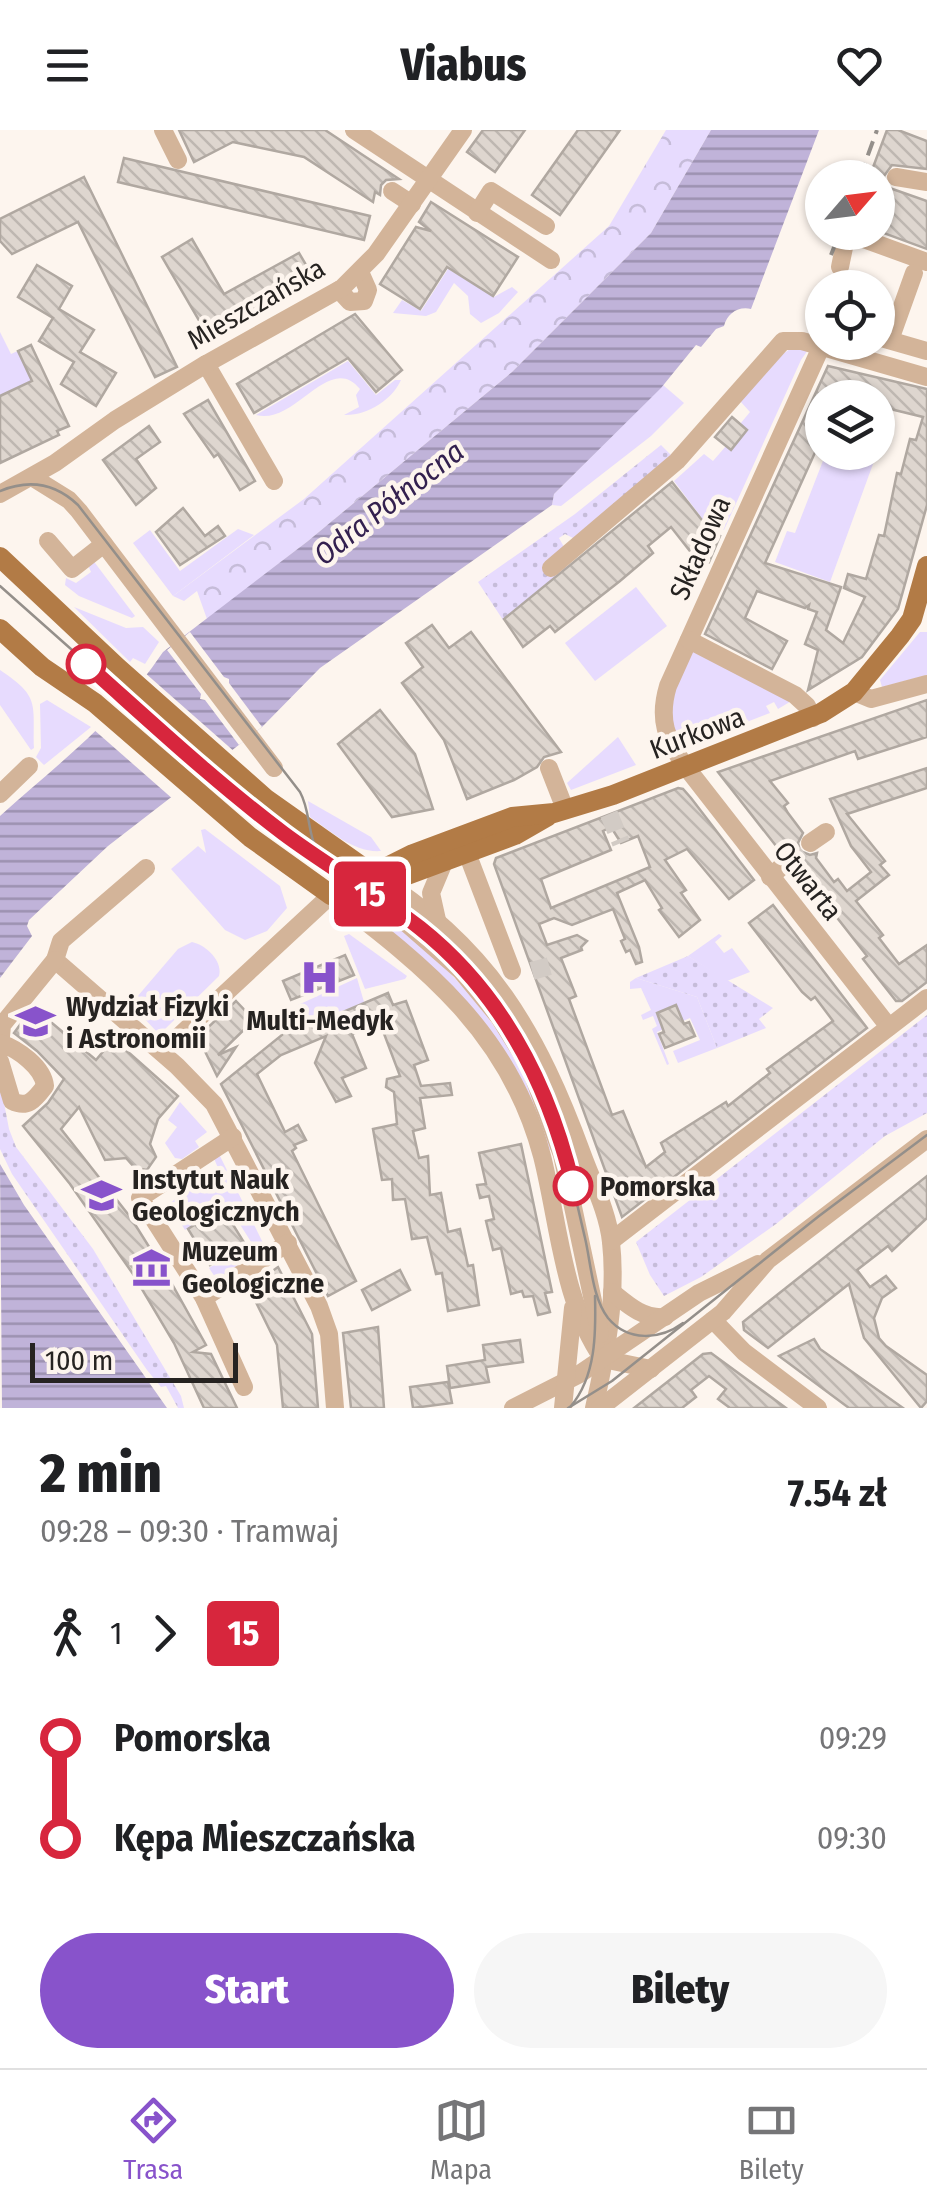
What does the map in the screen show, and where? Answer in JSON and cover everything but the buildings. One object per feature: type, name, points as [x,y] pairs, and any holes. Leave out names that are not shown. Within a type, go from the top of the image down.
[{"type":"main road","points":[[0,558],[240,776],[310,832],[375,876]]},
{"type":"main road","name":"Kurkowa","points":[[332,896],[375,876],[400,858],[512,817],[606,806],[686,767],[813,718],[854,692],[922,614],[927,566]]},
{"type":"main road","points":[[0,630],[95,703],[205,800],[332,896]]},
{"type":"main road","name":"Kurkowa","points":[[375,876],[402,876],[444,862],[518,833],[560,811]]},
{"type":"street","points":[[163,130],[178,160]]},
{"type":"street","points":[[354,130],[551,260]]},
{"type":"street","name":"Mieszczańska","points":[[0,494],[206,364],[339,290],[360,272],[463,130]]},
{"type":"street","points":[[896,177],[927,182]]},
{"type":"street","points":[[392,191],[412,204]]},
{"type":"street","points":[[477,213],[491,191],[546,226]]},
{"type":"street","points":[[840,267],[848,233],[920,267],[895,316]]},
{"type":"street","points":[[550,568],[677,460],[783,340],[805,344]]},
{"type":"street","points":[[895,341],[927,350]]},
{"type":"street","name":"Składowa","points":[[686,767],[666,737],[663,703],[815,360]]},
{"type":"street","points":[[858,360],[927,378]]},
{"type":"street","points":[[206,364],[274,481]]},
{"type":"street","points":[[32,477],[69,500],[274,768]]},
{"type":"street","points":[[48,541],[72,569],[104,544]]},
{"type":"street","points":[[689,640],[795,695],[813,718]]},
{"type":"street","points":[[854,692],[871,699],[927,684]]},
{"type":"street","points":[[0,794],[29,766]]},
{"type":"street","name":"Otwarta","points":[[686,767],[889,1027]]},
{"type":"street","points":[[549,768],[560,811]]},
{"type":"street","points":[[810,844],[826,832]]},
{"type":"street","points":[[467,853],[503,976],[549,1071],[611,1241],[612,1292],[598,1408]]},
{"type":"street","points":[[770,877],[788,861]]},
{"type":"street","points":[[437,920],[431,893],[444,862]]},
{"type":"street","points":[[0,1060],[12,1102],[19,1105],[34,1101],[45,1082],[43,1074],[10,1046],[0,1046],[2,1025],[55,960],[61,941],[146,868]]},
{"type":"street","points":[[375,876],[437,920],[503,976]]},
{"type":"street","points":[[162,1052],[332,896]]},
{"type":"street","points":[[332,896],[378,903],[461,971],[499,1017],[530,1067],[562,1155]]},
{"type":"street","points":[[332,896],[430,972],[466,1013],[498,1059],[530,1122],[541,1154],[574,1298],[591,1340],[602,1359],[651,1369]]},
{"type":"street","points":[[55,960],[162,1052],[221,1114],[327,1326],[335,1408]]},
{"type":"street","points":[[503,976],[532,971]]},
{"type":"street","points":[[611,1241],[927,998]]},
{"type":"street","points":[[549,1071],[602,1359]]},
{"type":"street","points":[[232,1137],[140,1198],[204,1298],[244,1386]]},
{"type":"street","points":[[598,1408],[713,1320],[768,1260],[927,1140]]},
{"type":"street","points":[[204,1298],[288,1242]]},
{"type":"street","points":[[513,1408],[567,1382],[699,1292],[768,1260]]},
{"type":"street","points":[[612,1292],[638,1312],[665,1316]]},
{"type":"street","points":[[563,1408],[574,1298]]},
{"type":"street","points":[[713,1320],[744,1352],[818,1408]]},
{"type":"green space","points":[[666,130],[711,130],[651,233],[512,372],[207,619],[197,591],[184,601],[173,596],[304,499],[609,226]]},
{"type":"green space","points":[[448,269],[494,297],[512,287],[518,292],[499,313],[481,323],[470,314],[468,296],[454,283],[436,312],[426,316],[393,313],[402,300],[421,311]]},
{"type":"green space","points":[[0,332],[11,354],[31,345],[69,425],[57,431],[59,435],[0,463]]},
{"type":"green space","points":[[793,347],[805,349],[724,530],[704,521],[674,481],[704,454],[713,461],[726,446],[731,449],[747,430],[740,424],[750,412],[740,401],[774,360]]},
{"type":"green space","points":[[348,361],[376,395],[395,380],[401,380],[385,400],[361,413],[344,415],[359,407],[356,395],[360,389],[348,380],[336,379],[284,410],[256,415]]},
{"type":"green space","points":[[663,385],[684,403],[651,436],[561,506],[552,505],[554,494]]},
{"type":"green space","points":[[661,445],[674,458],[575,539],[565,534],[559,538],[564,547],[560,557],[568,566],[503,620],[478,582],[575,514]]},
{"type":"green space","points":[[819,470],[871,470],[830,582],[775,562],[787,531],[795,533]]},
{"type":"green space","points":[[238,529],[254,535],[173,596],[133,543],[150,530],[180,571]]},
{"type":"green space","points":[[92,559],[135,616],[79,596],[65,585],[66,578],[76,583],[91,572],[88,565]]},
{"type":"green space","points":[[636,587],[667,626],[595,681],[565,643]]},
{"type":"green space","points":[[74,607],[126,628],[143,627],[159,642],[145,664],[133,658],[130,662]]},
{"type":"green space","points":[[920,632],[927,632],[927,675],[882,687],[880,680]]},
{"type":"green space","points":[[694,647],[793,700],[778,709],[774,702],[766,706],[770,713],[680,748],[669,718],[671,698]]},
{"type":"green space","points":[[0,670],[22,687],[32,702],[31,750],[0,705]]},
{"type":"green space","points":[[47,700],[91,727],[44,765],[36,757],[41,748],[40,704]]},
{"type":"green space","points":[[618,737],[636,765],[571,790],[567,783]]},
{"type":"green space","points":[[308,801],[371,837],[381,851],[362,849],[335,835],[310,817]]},
{"type":"green space","points":[[205,829],[280,886],[287,908],[267,931],[245,940],[225,930],[171,869],[198,846],[206,853],[201,830]]},
{"type":"green space","points":[[397,925],[452,975],[493,1025],[525,1081],[553,1150],[549,1150],[453,987],[392,932]]},
{"type":"green space","points":[[349,934],[407,976],[405,979],[365,989],[344,936]]},
{"type":"green space","points":[[719,934],[722,936],[715,942],[724,953],[732,948],[750,972],[727,981],[688,956]]},
{"type":"green space","points":[[192,942],[212,954],[219,976],[163,1031],[156,1031],[131,1004],[178,949]]},
{"type":"green space","points":[[688,956],[773,1008],[759,1019],[766,1028],[717,1048],[697,997],[636,978]]},
{"type":"green space","points":[[357,978],[364,1002],[298,1030],[290,1017],[299,1012],[298,1005]]},
{"type":"green space","points":[[636,978],[697,997],[717,1048],[678,1063],[673,1051],[700,1040],[690,1018],[657,1032],[667,1065],[652,1029],[657,1026],[653,1016],[643,1020],[641,1015],[651,1010],[641,988],[630,989],[630,982]]},
{"type":"green space","points":[[927,1015],[927,1113],[885,1136],[776,1224],[701,1277],[664,1296],[636,1242]]},
{"type":"green space","points":[[0,1082],[16,1147],[93,1249],[181,1396],[184,1408],[178,1408],[166,1386],[161,1387],[147,1370],[12,1174],[0,1149]]},
{"type":"green space","points":[[180,1102],[207,1132],[195,1141],[199,1147],[182,1159],[175,1158],[165,1143],[177,1127],[168,1120]]},
{"type":"green space","points":[[218,1152],[265,1247],[217,1280],[209,1268],[253,1245],[227,1204],[185,1230],[175,1214],[165,1220],[159,1211],[218,1168],[213,1156]]},
{"type":"water","name":"Odra Północna","points":[[711,130],[819,130],[751,309],[734,312],[701,347],[696,345],[661,388],[554,494],[552,505],[320,668],[262,727],[108,846],[29,920],[27,926],[32,936],[0,978],[0,816],[107,719],[163,652],[308,541],[512,372],[651,233]]},
{"type":"water","points":[[0,1164],[24,1205],[167,1408],[2,1408]]},
{"type":"pier","points":[[190,632],[262,727],[239,745],[205,700],[200,699],[201,694],[167,650]]},
{"type":"pier","points":[[144,672],[236,753],[174,800],[93,729]]},
{"type":"tunnel","points":[[609,814],[621,843]]},
{"type":"tunnel","points":[[788,861],[810,843]]},
{"type":"tunnel","points":[[532,971],[553,965]]},
{"type":"tram line","points":[[0,491],[41,485],[78,505],[300,792],[314,843],[323,859]]},
{"type":"tram line","points":[[0,586],[241,800],[408,921],[481,990],[512,1030],[546,1096],[603,1310],[616,1326],[634,1335],[664,1333],[683,1323]]},
{"type":"tram line","name":"15","points":[[86,664],[241,800],[405,916],[478,984],[524,1050],[545,1093],[573,1186]]},
{"type":"tram line","points":[[568,1408],[612,1381],[927,1135]]},
{"type":"tram line","points":[[571,1406],[590,1368],[595,1296]]},
{"type":"railway","points":[[866,160],[877,130]]},
{"type":"railway","points":[[831,255],[833,250]]},
{"type":"place","name":"Multi-Medyk","points":[[320,977]]},
{"type":"place","name":"Wydział Fizyki i Astronomii","points":[[36,1022]]},
{"type":"place","name":"Pomorska","points":[[573,1186]]},
{"type":"place","name":"Instytut Nauk Geologicznych","points":[[102,1195]]},
{"type":"place","name":"Muzeum Geologiczne","points":[[152,1267]]}]
